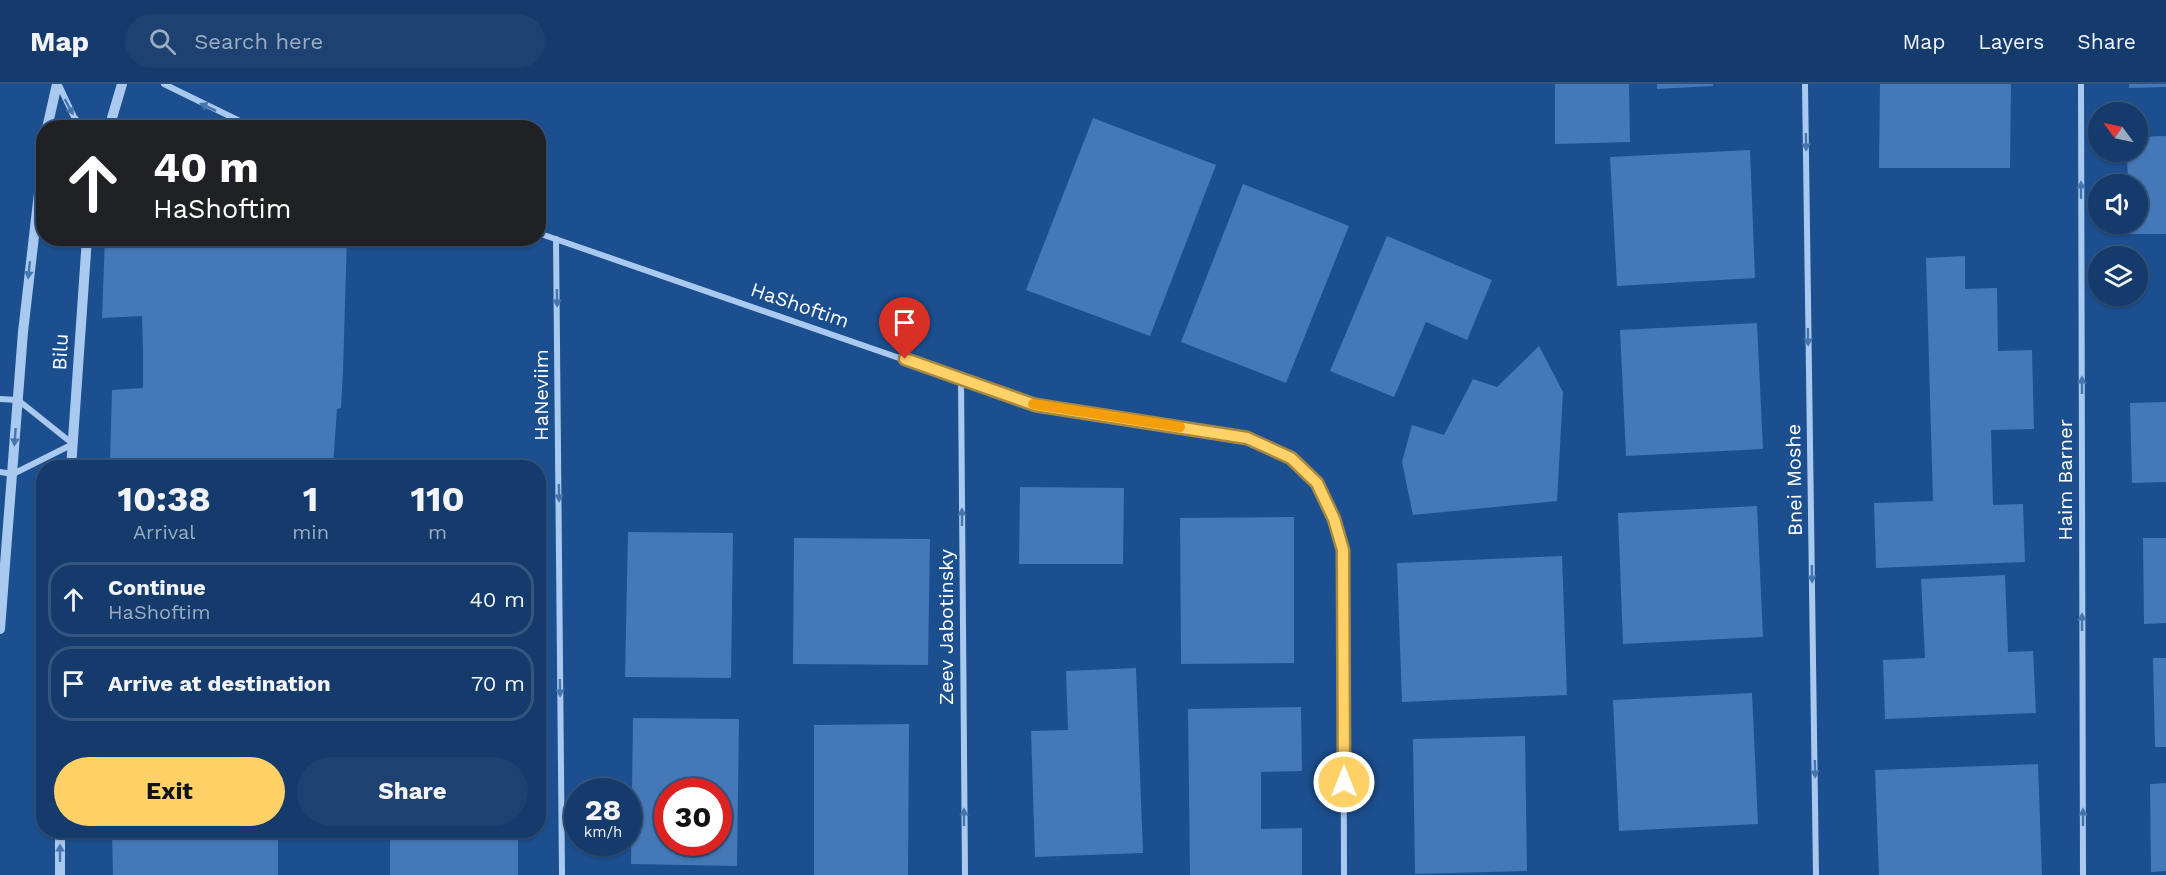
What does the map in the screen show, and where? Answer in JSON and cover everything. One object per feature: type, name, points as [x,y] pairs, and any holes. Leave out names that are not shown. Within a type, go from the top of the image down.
[{"type":"street","points":[[49,120],[58,84]]},
{"type":"street","points":[[58,84],[77,120]]},
{"type":"street","points":[[111,120],[122,84]]},
{"type":"street","points":[[164,84],[238,120]]},
{"type":"street","name":"Bnei Moshe","points":[[1805,84],[1816,875]]},
{"type":"street","name":"Haim Barner","points":[[2081,84],[2083,875]]},
{"type":"street","name":"Bilu","points":[[0,629],[18,400],[36,226]]},
{"type":"street","name":"HaShoftim","points":[[546,236],[1035,405],[1247,438],[1291,458],[1317,483],[1334,519],[1343,550],[1344,875]]},
{"type":"street","name":"HaNeviim","points":[[556,239],[562,875]]},
{"type":"street","name":"Bilu","points":[[72,460],[86,246]]},
{"type":"street","name":"Zeev Jabotinsky","points":[[961,379],[965,875]]},
{"type":"street","points":[[0,399],[18,400],[73,444],[41,460]]},
{"type":"street","points":[[0,472],[13,474],[36,462]]},
{"type":"street","points":[[60,838],[60,875]]},
{"type":"building","points":[[1555,84],[1629,84],[1630,142],[1555,144]]},
{"type":"building","points":[[1657,84],[1713,84],[1713,86],[1657,89]]},
{"type":"building","points":[[1880,84],[2011,84],[2010,168],[1879,168]]},
{"type":"building","points":[[2129,84],[2166,84],[2166,87],[2129,88]]},
{"type":"building","points":[[1093,118],[1216,165],[1150,336],[1026,290]]},
{"type":"building","points":[[2166,136],[2166,234],[2148,234],[2148,174],[2128,174],[2127,162],[2148,162],[2148,137]]},
{"type":"building","points":[[1750,150],[1755,278],[1617,286],[1610,157]]},
{"type":"building","points":[[1243,184],[1349,226],[1286,383],[1181,342]]},
{"type":"building","points":[[1387,236],[1492,280],[1467,340],[1426,322],[1394,397],[1330,371]]},
{"type":"building","points":[[105,246],[347,246],[341,408],[337,409],[333,460],[110,460],[112,390],[143,388],[142,316],[102,318]]},
{"type":"building","points":[[1965,256],[1965,289],[1997,288],[1998,351],[2032,350],[2034,429],[1991,430],[1993,505],[2023,504],[2025,562],[1876,568],[1874,503],[1933,501],[1926,258]]},
{"type":"building","points":[[1757,323],[1763,449],[1626,456],[1620,330]]},
{"type":"building","points":[[1539,346],[1563,392],[1557,501],[1413,515],[1402,462],[1412,425],[1444,435],[1473,379],[1497,387]]},
{"type":"building","points":[[2166,402],[2166,482],[2132,483],[2130,403]]},
{"type":"building","points":[[1020,487],[1124,488],[1123,564],[1019,564]]},
{"type":"building","points":[[1757,506],[1763,637],[1623,644],[1618,513]]},
{"type":"building","points":[[1294,517],[1294,663],[1181,664],[1180,518]]},
{"type":"building","points":[[628,532],[733,533],[731,678],[625,677]]},
{"type":"building","points":[[794,538],[930,539],[928,665],[793,664]]},
{"type":"building","points":[[2143,538],[2166,538],[2166,623],[2144,624]]},
{"type":"building","points":[[1562,556],[1567,695],[1402,702],[1397,563]]},
{"type":"building","points":[[2005,575],[2008,652],[2033,651],[2036,713],[1885,719],[1883,660],[1925,658],[1921,579]]},
{"type":"building","points":[[2153,658],[2166,658],[2166,747],[2155,747]]},
{"type":"building","points":[[1136,668],[1143,853],[1035,857],[1031,731],[1068,730],[1066,671]]},
{"type":"building","points":[[1752,693],[1758,824],[1619,831],[1613,700]]},
{"type":"building","points":[[1301,707],[1302,771],[1261,772],[1261,829],[1302,828],[1302,875],[1190,875],[1188,709]]},
{"type":"building","points":[[633,718],[739,719],[737,866],[631,864],[631,856],[642,856],[642,778],[632,778]]},
{"type":"building","points":[[909,724],[908,875],[814,875],[814,725]]},
{"type":"building","points":[[1525,736],[1527,871],[1415,874],[1413,739]]},
{"type":"building","points":[[2038,764],[2042,875],[1879,875],[1875,770]]},
{"type":"building","points":[[2166,783],[2166,871],[2151,872],[2150,784]]},
{"type":"building","points":[[112,838],[278,838],[278,875],[113,875]]},
{"type":"building","points":[[390,838],[518,838],[518,875],[390,875]]},
{"type":"slow traffic","points":[[1033,404],[1180,427]]},
{"type":"route","points":[[905,359],[1035,405],[1247,438],[1291,458],[1317,483],[1334,519],[1343,550],[1344,782]]}]
